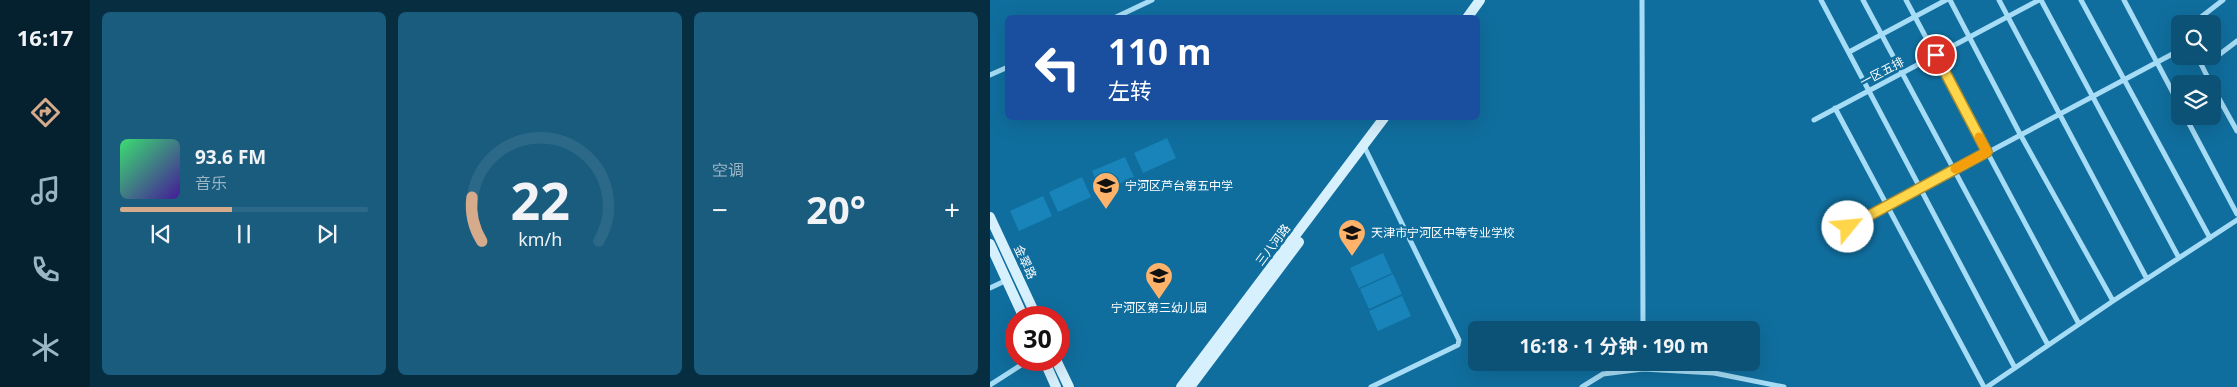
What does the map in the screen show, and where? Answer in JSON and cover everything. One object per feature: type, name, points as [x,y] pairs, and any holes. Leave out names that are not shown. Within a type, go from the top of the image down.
[{"type":"street","points":[[1120,15],[1152,0]]},
{"type":"street","points":[[1461,15],[1472,0]]},
{"type":"street","points":[[1469,15],[1480,0]]},
{"type":"street","points":[[1642,0],[1643,321]]},
{"type":"street","points":[[1821,0],[2016,368]]},
{"type":"street","points":[[1863,0],[2048,345]]},
{"type":"street","points":[[1906,0],[2079,324]]},
{"type":"street","points":[[1848,52],[1946,0]]},
{"type":"street","points":[[1950,0],[2020,134],[2113,301]]},
{"type":"street","points":[[1999,0],[2147,279]]},
{"type":"street","points":[[2040,0],[2179,258]]},
{"type":"street","name":"一区五排","points":[[1814,120],[2040,0]]},
{"type":"street","points":[[2081,0],[2210,238]]},
{"type":"street","points":[[2124,0],[2171,89]]},
{"type":"street","points":[[2204,15],[2223,0]]},
{"type":"street","points":[[2221,53],[2237,41]]},
{"type":"street","points":[[1848,227],[2171,55]]},
{"type":"street","points":[[990,75],[1005,68]]},
{"type":"street","points":[[2221,102],[2237,131]]},
{"type":"street","points":[[1835,108],[1986,387],[2237,220]]},
{"type":"street","name":"三八河路","points":[[1190,387],[1365,149],[1383,120]]},
{"type":"street","name":"三八河路","points":[[1181,387],[1365,149],[1390,120]]},
{"type":"street","points":[[2190,125],[2237,214]]},
{"type":"street","points":[[1365,149],[1459,340],[1458,345],[1371,387]]},
{"type":"street","name":"金翠路","points":[[990,217],[1031,306]]},
{"type":"street","name":"金翠路","points":[[990,244],[1019,306]]},
{"type":"street","points":[[990,288],[1007,280]]},
{"type":"street","points":[[990,385],[1012,371]]},
{"type":"street","points":[[1049,371],[1056,387]]},
{"type":"street","points":[[1061,371],[1069,387]]},
{"type":"street","points":[[1582,387],[1603,374],[1627,371]]},
{"type":"street","points":[[1678,371],[1714,373],[1784,387]]},
{"type":"street","points":[[1384,381],[1387,387]]},
{"type":"shaded area","points":[[1167,138],[1176,158],[1143,173],[1134,153]]},
{"type":"shaded area","points":[[1125,157],[1134,177],[1101,192],[1092,171]]},
{"type":"shaded area","points":[[1082,177],[1091,197],[1058,212],[1049,192]]},
{"type":"shaded area","points":[[1043,196],[1052,216],[1019,231],[1010,211]]},
{"type":"shaded area","points":[[1383,253],[1392,273],[1359,288],[1350,268]]},
{"type":"shaded area","points":[[1393,274],[1402,294],[1369,309],[1360,289]]},
{"type":"shaded area","points":[[1402,296],[1411,316],[1378,331],[1369,311]]},
{"type":"slow traffic","points":[[1955,169],[1987,152],[1979,137]]},
{"type":"place","name":"宁河区芦台第五中学","points":[[1106,210]]},
{"type":"place","name":"天津市宁河区中等专业学校","points":[[1352,257]]},
{"type":"place","name":"宁河区第三幼儿园","points":[[1159,300]]},
{"type":"route","points":[[1848,227],[1987,152],[1936,55]]}]
